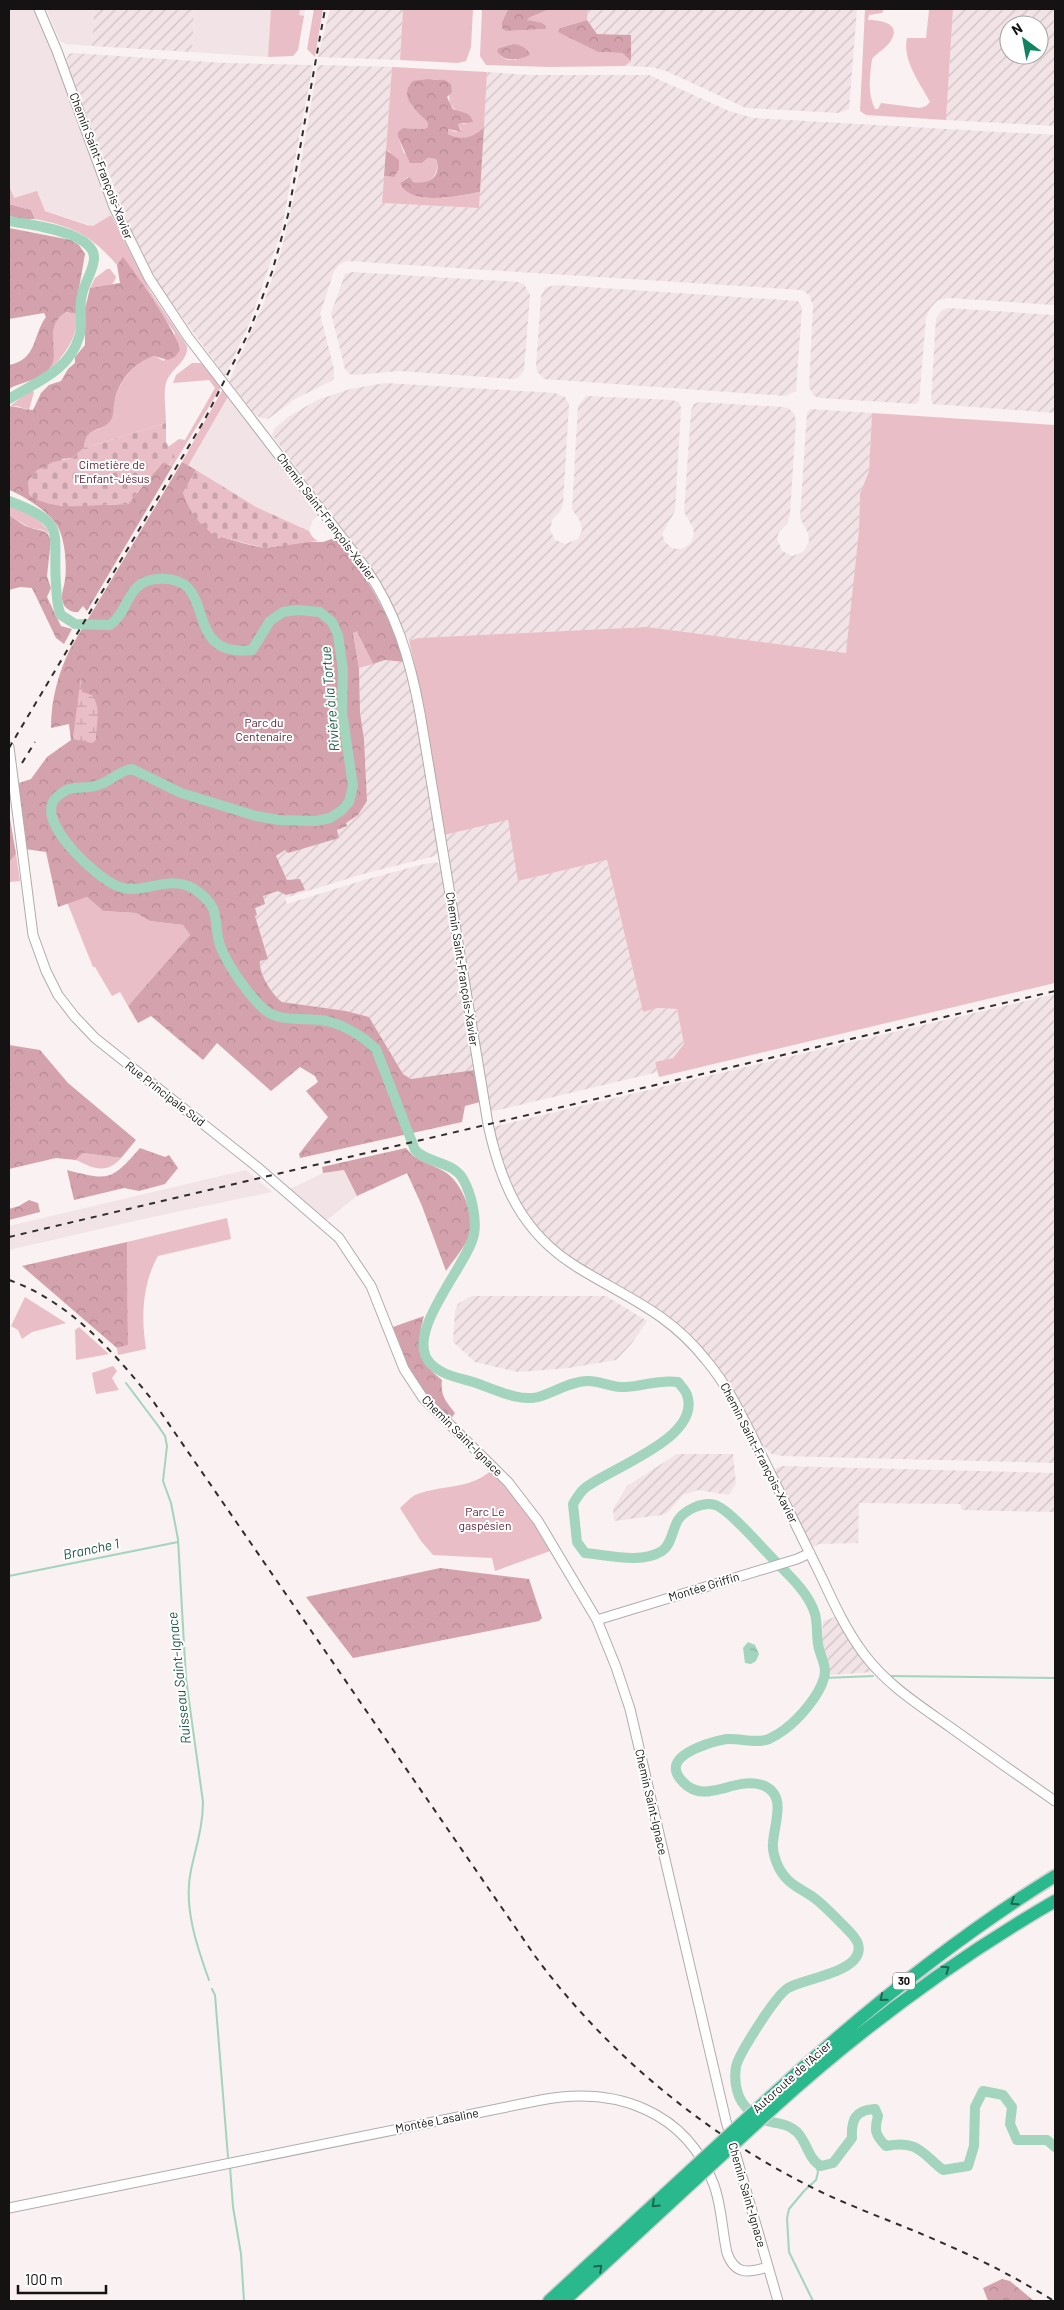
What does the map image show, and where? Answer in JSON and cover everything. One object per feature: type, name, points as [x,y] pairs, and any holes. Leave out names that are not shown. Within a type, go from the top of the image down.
[{"type":"highway","name":"Autoroute de l'Acier","points":[[548,2301],[694,2174],[769,2105],[846,2028],[906,1979],[988,1920],[1055,1876]]},
{"type":"highway","name":"Autoroute de l'Acier","points":[[769,2105],[913,1992],[979,1947],[1055,1901]]},
{"type":"highway","name":"Autoroute de l'Acier","points":[[564,2301],[694,2174]]},
{"type":"street","name":"Chemin Saint-François-Xavier","points":[[39,9],[58,51],[112,201],[144,271],[188,337],[364,566],[382,595],[398,627],[409,662],[419,709],[488,1124],[498,1165],[510,1195],[528,1223],[553,1249],[579,1268],[631,1296],[660,1315],[705,1358],[734,1401],[849,1631],[864,1654],[884,1678],[910,1699],[1055,1801]]},
{"type":"street","name":"Rue Principale Sud","points":[[9,747],[33,935],[46,972],[58,995],[74,1017],[95,1038],[256,1166],[339,1238],[374,1292],[404,1369],[419,1393]]},
{"type":"street","name":"Chemin Saint-Ignace","points":[[419,1393],[515,1489],[544,1531],[597,1620],[616,1667],[632,1717],[724,2114],[778,2301]]},
{"type":"street","name":"Montée Griffin","points":[[597,1620],[788,1562],[810,1553]]},
{"type":"street","name":"Montée Lasaline","points":[[9,2208],[542,2100],[578,2095],[599,2096],[629,2102],[646,2110],[666,2122],[681,2135],[697,2154],[714,2187],[727,2253],[731,2262],[735,2268],[744,2272],[768,2267]]},
{"type":"shaded area","points":[[9,9],[34,9],[60,73],[111,215],[93,226],[45,211],[14,198],[9,189]]},
{"type":"shaded area","points":[[46,9],[94,9],[92,46],[66,44],[60,41]]},
{"type":"shaded area","points":[[94,9],[194,9],[192,52],[92,46]]},
{"type":"shaded area","points":[[194,9],[305,9],[304,16],[271,14],[268,57],[192,52]]},
{"type":"shaded area","points":[[330,9],[403,9],[400,60],[318,57]]},
{"type":"shaded area","points":[[588,9],[857,9],[849,109],[838,113],[746,108],[666,71],[651,67],[625,66],[631,61],[631,35],[597,34],[587,20]]},
{"type":"shaded area","points":[[953,9],[1055,9],[1055,126],[946,120]]},
{"type":"shaded area","points":[[69,54],[225,63],[313,65],[281,232],[249,324],[225,376],[159,285],[130,228],[66,60]]},
{"type":"shaded area","points":[[318,65],[392,67],[382,203],[479,208],[487,72],[530,75],[649,75],[729,111],[753,118],[1055,135],[1055,305],[948,298],[938,300],[931,307],[926,317],[919,402],[916,404],[820,398],[814,396],[809,387],[813,305],[809,295],[802,290],[347,261],[340,264],[334,271],[320,314],[334,369],[334,378],[295,399],[268,419],[261,418],[254,414],[229,381],[264,303],[281,252],[298,179]]},
{"type":"shaded area","points":[[352,272],[519,282],[524,284],[530,295],[524,371],[518,378],[513,379],[399,371],[349,374],[345,369],[331,313],[345,274]]},
{"type":"shaded area","points":[[558,285],[798,301],[802,307],[796,391],[786,396],[544,379],[537,371],[536,365],[541,296],[546,287]]},
{"type":"shaded area","points":[[948,308],[1055,315],[1055,413],[933,404],[931,400],[936,318],[942,310]]},
{"type":"shaded area","points":[[385,383],[555,393],[565,397],[569,404],[563,505],[560,512],[552,520],[550,530],[555,540],[565,544],[578,539],[582,530],[580,521],[572,509],[578,406],[586,396],[672,400],[679,402],[681,408],[675,511],[662,534],[665,542],[672,548],[677,549],[682,549],[690,544],[694,535],[693,528],[684,512],[691,410],[694,404],[699,402],[788,408],[794,413],[796,421],[790,514],[788,523],[779,532],[777,538],[782,551],[792,556],[803,552],[809,542],[808,533],[800,518],[807,412],[811,409],[872,413],[869,471],[860,494],[859,530],[847,653],[647,627],[418,638],[409,641],[375,573],[272,435],[275,428],[288,417],[317,400],[350,389]]},
{"type":"shaded area","points":[[229,395],[320,515],[313,520],[309,531],[256,507],[188,466]]},
{"type":"shaded area","points":[[385,660],[404,662],[409,678],[438,852],[435,856],[363,874],[285,898],[287,904],[420,865],[436,862],[441,865],[474,1070],[411,1079],[403,1074],[369,1017],[346,1011],[282,1002],[275,998],[259,967],[260,961],[268,958],[255,916],[255,908],[263,896],[278,891],[287,880],[276,857],[285,850],[339,838],[337,830],[346,826],[346,823],[358,815],[367,801],[364,739],[360,712],[359,668]]},
{"type":"shaded area","points":[[508,820],[519,881],[607,860],[643,1012],[658,1008],[677,1009],[684,1044],[673,1058],[655,1062],[658,1072],[490,1112],[444,835]]},
{"type":"shaded area","points":[[1055,994],[1055,1463],[783,1456],[772,1454],[759,1442],[679,1327],[646,1301],[585,1268],[550,1243],[529,1217],[507,1181],[492,1127]]},
{"type":"shaded area","points":[[246,1170],[272,1192],[9,1250],[9,1226]]},
{"type":"shaded area","points":[[344,1170],[357,1196],[327,1220],[290,1189],[323,1173]]},
{"type":"shaded area","points":[[471,1296],[606,1296],[647,1321],[632,1343],[616,1360],[569,1368],[518,1372],[475,1362],[453,1342],[455,1311],[458,1304]]},
{"type":"shaded area","points":[[677,1454],[733,1454],[736,1484],[729,1495],[698,1490],[683,1495],[668,1512],[662,1515],[614,1521],[613,1509],[627,1486]]},
{"type":"shaded area","points":[[782,1466],[1055,1473],[1055,1512],[962,1510],[960,1504],[859,1503],[858,1543],[819,1544],[811,1548],[775,1475],[776,1468]]},
{"type":"shaded area","points":[[835,1617],[873,1672],[830,1675],[827,1656],[822,1644],[823,1621]]},
{"type":"green space","points":[[564,8],[588,9],[587,20],[560,28],[559,32],[598,52],[622,53],[631,61],[625,66],[551,67],[486,65],[480,56],[482,9],[508,9],[502,22],[506,31],[546,29],[527,20],[539,11]],"holes":[[[513,44],[517,60],[508,60],[501,56],[499,48]]]},
{"type":"green space","points":[[271,9],[300,9],[299,15],[304,16],[298,50],[293,56],[268,57]]},
{"type":"green space","points":[[314,9],[323,9],[315,57],[307,49]]},
{"type":"green space","points":[[403,9],[473,9],[471,47],[466,61],[458,63],[400,60]]},
{"type":"green space","points":[[508,9],[549,9],[527,20],[542,23],[546,26],[546,29],[506,31],[502,28],[502,22]]},
{"type":"green space","points":[[865,9],[884,9],[882,13],[869,15],[868,20],[884,22],[892,27],[894,31],[890,42],[872,59],[870,91],[872,103],[875,109],[878,109],[881,103],[920,108],[930,102],[909,63],[906,46],[907,38],[926,38],[929,10],[903,9],[953,9],[946,120],[866,115],[860,111]]},
{"type":"green space","points":[[587,20],[597,34],[631,35],[631,61],[622,53],[598,52],[558,32],[560,28]]},
{"type":"green space","points":[[513,44],[523,47],[530,54],[511,60],[500,55],[497,51],[499,48]]},
{"type":"green space","points":[[392,67],[487,72],[484,127],[476,134],[467,138],[458,138],[448,134],[448,129],[456,132],[461,130],[458,124],[466,124],[450,103],[449,92],[451,84],[441,80],[430,79],[418,81],[409,86],[411,105],[428,123],[428,127],[424,129],[403,128],[398,137],[404,153],[422,163],[428,158],[436,159],[437,166],[434,177],[425,183],[414,181],[408,177],[400,183],[405,190],[413,195],[436,198],[480,192],[479,208],[382,203],[384,176],[394,177],[390,152],[386,150]]},
{"type":"green space","points":[[427,79],[445,80],[451,84],[452,92],[447,97],[453,109],[468,114],[472,118],[473,122],[458,124],[461,132],[448,129],[448,134],[463,138],[476,134],[484,127],[480,192],[460,196],[424,197],[413,195],[405,190],[400,183],[409,177],[414,182],[430,181],[436,175],[436,159],[428,158],[422,163],[410,163],[398,137],[398,132],[403,128],[424,129],[428,127],[428,123],[410,103],[407,93],[413,81]]},
{"type":"green space","points":[[386,150],[399,160],[399,169],[394,177],[384,176]]},
{"type":"green space","points":[[10,188],[14,198],[37,191],[45,211],[87,225],[93,226],[111,215],[150,291],[187,346],[185,356],[171,373],[166,383],[166,423],[84,448],[87,436],[100,429],[109,420],[119,388],[128,374],[139,363],[154,356],[164,361],[175,333],[123,258],[117,265],[90,239],[61,225],[35,219],[31,210],[9,204]]},
{"type":"green space","points":[[9,204],[31,210],[35,219],[19,219],[9,216]]},
{"type":"green space","points":[[9,228],[71,240],[79,245],[85,254],[78,294],[77,314],[66,312],[55,325],[53,332],[54,355],[50,368],[42,375],[9,389],[9,365],[25,358],[30,352],[46,317],[44,313],[9,319]]},
{"type":"green space","points":[[123,257],[165,318],[180,350],[175,357],[168,360],[154,356],[146,359],[127,374],[116,397],[111,420],[107,425],[91,433],[85,441],[84,448],[72,458],[62,459],[60,506],[128,504],[163,462],[172,467],[87,611],[83,606],[78,612],[74,612],[65,607],[62,600],[66,560],[58,527],[36,505],[9,490],[9,407],[33,410],[41,393],[49,385],[61,381],[68,369],[75,363],[75,357],[85,345],[85,309],[90,288],[120,283],[117,265]]},
{"type":"green space","points":[[107,269],[110,269],[116,277],[112,284],[106,287],[90,288],[95,278]]},
{"type":"green space","points":[[65,312],[77,314],[75,331],[65,352],[49,371],[53,356],[53,331],[59,317]]},
{"type":"green space","points":[[192,363],[201,363],[221,387],[172,467],[169,465],[175,457],[168,447],[179,439],[185,440],[215,388],[209,380],[173,383],[176,375]]},
{"type":"green space","points":[[31,389],[34,392],[29,410],[17,406],[9,407]]},
{"type":"green space","points":[[223,389],[229,395],[188,466],[182,462]]},
{"type":"green space","points":[[872,413],[1055,425],[1055,983],[659,1077],[655,1062],[673,1058],[684,1044],[677,1009],[658,1008],[643,1012],[607,860],[518,881],[508,820],[444,835],[424,706],[409,641],[418,638],[647,627],[846,653],[859,530],[860,494],[869,471]]},
{"type":"green space","name":"Cimetière de l'Enfant-Jésus","points":[[166,423],[166,442],[175,457],[169,465],[163,462],[128,504],[64,506],[40,501],[29,495],[28,481],[37,470],[53,462],[72,458],[84,448]]},
{"type":"green space","name":"Parc du Centenaire","points":[[182,462],[196,470],[183,493],[222,537],[264,548],[306,542],[323,542],[337,537],[358,566],[392,628],[404,662],[385,660],[373,664],[357,631],[353,633],[359,668],[360,712],[364,739],[367,801],[358,815],[346,823],[347,826],[337,830],[339,838],[288,853],[285,850],[276,856],[287,880],[300,879],[305,890],[286,895],[278,891],[263,896],[265,904],[255,908],[257,915],[255,916],[268,959],[260,961],[260,966],[274,995],[282,1002],[346,1011],[369,1017],[403,1074],[411,1079],[474,1070],[480,1102],[465,1106],[462,1122],[300,1158],[299,1154],[328,1117],[306,1091],[318,1082],[315,1076],[300,1067],[271,1091],[217,1043],[203,1060],[151,1016],[138,1023],[128,1006],[190,935],[183,925],[150,921],[136,913],[103,911],[87,897],[58,907],[46,852],[25,849],[16,784],[31,779],[47,757],[71,740],[69,724],[51,728],[54,697],[66,658]]},
{"type":"green space","points":[[196,470],[256,507],[309,531],[313,538],[318,541],[264,548],[222,537],[218,539],[193,514],[183,493]]},
{"type":"green space","points":[[9,505],[38,520],[47,529],[49,534],[43,530],[30,528],[9,515]]},
{"type":"green space","points":[[9,515],[25,526],[45,532],[51,540],[47,576],[51,588],[47,597],[61,626],[72,629],[64,644],[56,638],[32,588],[20,587],[9,590]]},
{"type":"green space","points":[[357,630],[373,664],[359,668],[353,633]]},
{"type":"green space","points":[[81,676],[82,692],[92,695],[97,706],[96,740],[92,743],[73,738]]},
{"type":"green space","points":[[9,813],[16,854],[9,862]]},
{"type":"green space","points":[[16,854],[20,881],[9,882],[9,862]]},
{"type":"green space","points":[[87,897],[103,911],[136,913],[150,921],[183,925],[190,935],[128,1006],[120,992],[112,996],[95,967],[93,967],[67,902]]},
{"type":"green space","points":[[9,1045],[40,1050],[68,1083],[136,1140],[121,1158],[83,1153],[76,1160],[56,1158],[9,1169]]},
{"type":"green space","points":[[140,1148],[165,1157],[169,1155],[178,1168],[165,1184],[139,1191],[124,1188],[74,1200],[67,1170],[92,1176],[101,1177],[108,1175],[122,1167]]},
{"type":"green space","points":[[406,1148],[414,1156],[440,1169],[451,1177],[462,1192],[469,1211],[470,1230],[468,1238],[446,1271],[422,1206],[407,1173],[357,1196],[344,1170],[323,1173],[322,1167]]},
{"type":"green space","points":[[83,1153],[121,1158],[110,1167],[99,1168],[76,1160]]},
{"type":"green space","points":[[29,1200],[38,1203],[40,1212],[9,1220],[9,1209]]},
{"type":"green space","points":[[227,1218],[231,1239],[158,1256],[149,1278],[144,1301],[146,1349],[118,1355],[117,1348],[128,1345],[127,1242]]},
{"type":"green space","points":[[127,1242],[128,1345],[117,1348],[22,1266]]},
{"type":"green space","points":[[25,1297],[66,1323],[32,1332],[22,1339],[18,1330],[11,1326]]},
{"type":"green space","points":[[424,1316],[420,1335],[421,1351],[428,1366],[442,1380],[444,1398],[455,1413],[450,1420],[426,1395],[411,1374],[393,1327]]},
{"type":"green space","points":[[79,1327],[109,1354],[76,1360],[75,1330]]},
{"type":"green space","points":[[113,1366],[117,1371],[112,1378],[119,1390],[96,1394],[92,1373]]},
{"type":"green space","name":"Parc Le gaspésien","points":[[492,1470],[512,1491],[553,1550],[495,1571],[492,1558],[433,1555],[421,1541],[400,1508],[415,1495],[464,1484],[483,1477]]},
{"type":"green space","points":[[440,1568],[529,1579],[542,1618],[539,1621],[353,1658],[306,1597]]},
{"type":"green space","points":[[1002,2279],[1010,2281],[1034,2301],[988,2301],[983,2288]]},
{"type":"water","points":[[748,1642],[755,1645],[759,1654],[756,1661],[751,1664],[745,1663],[743,1648]]},
{"type":"waterway","name":"Rivière à la Tortue","points":[[9,221],[45,227],[73,236],[84,242],[92,250],[94,259],[82,295],[79,337],[68,359],[40,381],[9,399]]},
{"type":"waterway","name":"Rivière à la Tortue","points":[[9,501],[41,516],[54,531],[58,607],[61,615],[75,624],[110,625],[139,585],[157,579],[177,581],[189,589],[196,601],[207,630],[215,642],[229,649],[252,650],[270,621],[283,612],[297,610],[320,612],[332,622],[338,635],[343,670],[342,711],[353,786],[349,802],[341,811],[330,818],[316,821],[279,820],[256,816],[181,793],[132,769],[95,786],[72,788],[62,793],[52,804],[52,814],[56,826],[64,839],[85,863],[117,886],[126,889],[136,889],[174,883],[194,889],[204,896],[214,910],[218,939],[225,956],[246,989],[265,1010],[278,1017],[327,1021],[340,1025],[366,1040],[376,1049],[415,1150],[420,1155],[459,1173],[469,1191],[473,1206],[474,1234],[461,1263],[439,1299],[424,1336],[424,1351],[431,1364],[452,1376],[523,1398],[538,1397],[582,1381],[621,1387],[671,1381],[678,1382],[685,1390],[688,1411],[681,1425],[668,1438],[651,1450],[585,1488],[575,1500],[573,1504],[577,1542],[585,1553],[625,1558],[654,1555],[662,1551],[670,1541],[681,1516],[700,1505],[715,1505],[730,1514],[790,1576],[813,1607],[816,1618],[818,1645],[825,1674],[818,1692],[796,1720],[769,1739],[759,1741],[727,1739],[690,1751],[683,1756],[676,1766],[677,1774],[692,1789],[710,1791],[751,1783],[770,1789],[775,1795],[777,1802],[778,1810],[773,1849],[781,1872],[793,1884],[825,1907],[852,1934],[858,1944],[858,1954],[844,1968],[796,1984],[782,1993],[775,2002],[738,2060],[735,2076],[738,2094],[742,2102],[756,2117],[791,2127],[800,2136],[813,2159],[821,2166],[833,2163],[852,2138],[852,2126],[856,2117],[863,2111],[875,2109],[878,2116],[876,2132],[886,2146],[912,2146],[943,2170],[968,2166],[974,2146],[975,2107],[983,2091],[1003,2095],[1012,2107],[1010,2124],[1017,2140],[1047,2140],[1055,2147]]},
{"type":"waterway","name":"Ruisseau Saint-Ignace","points":[[126,1383],[165,1436],[167,1446],[163,1481],[171,1503],[178,1539],[186,1679],[203,1802],[201,1828],[189,1884],[190,1912],[192,1926],[209,1980]]},
{"type":"waterway","name":"Branche 1","points":[[9,1576],[178,1542]]},
{"type":"waterway","points":[[824,1678],[873,1676]]},
{"type":"waterway","points":[[888,1676],[1055,1678]]},
{"type":"waterway","name":"Ruisseau Saint-Ignace","points":[[212,1989],[215,1995],[228,2157]]},
{"type":"waterway","points":[[813,2301],[789,2252],[787,2218],[789,2209],[816,2180],[818,2172],[815,2162]]},
{"type":"waterway","name":"Ruisseau Saint-Ignace","points":[[230,2167],[233,2207],[241,2254],[244,2301]]},
{"type":"railway","points":[[9,748],[205,419],[249,332],[272,272],[288,215],[325,9]]},
{"type":"railway","points":[[22,763],[35,742]]},
{"type":"railway","points":[[9,1237],[1055,991]]},
{"type":"railway","points":[[9,1280],[31,1289],[51,1301],[89,1330],[122,1364],[153,1401],[535,1956],[563,1992],[626,2059],[697,2117],[735,2144],[775,2168],[831,2197],[975,2258],[1015,2278],[1054,2301]]}]
